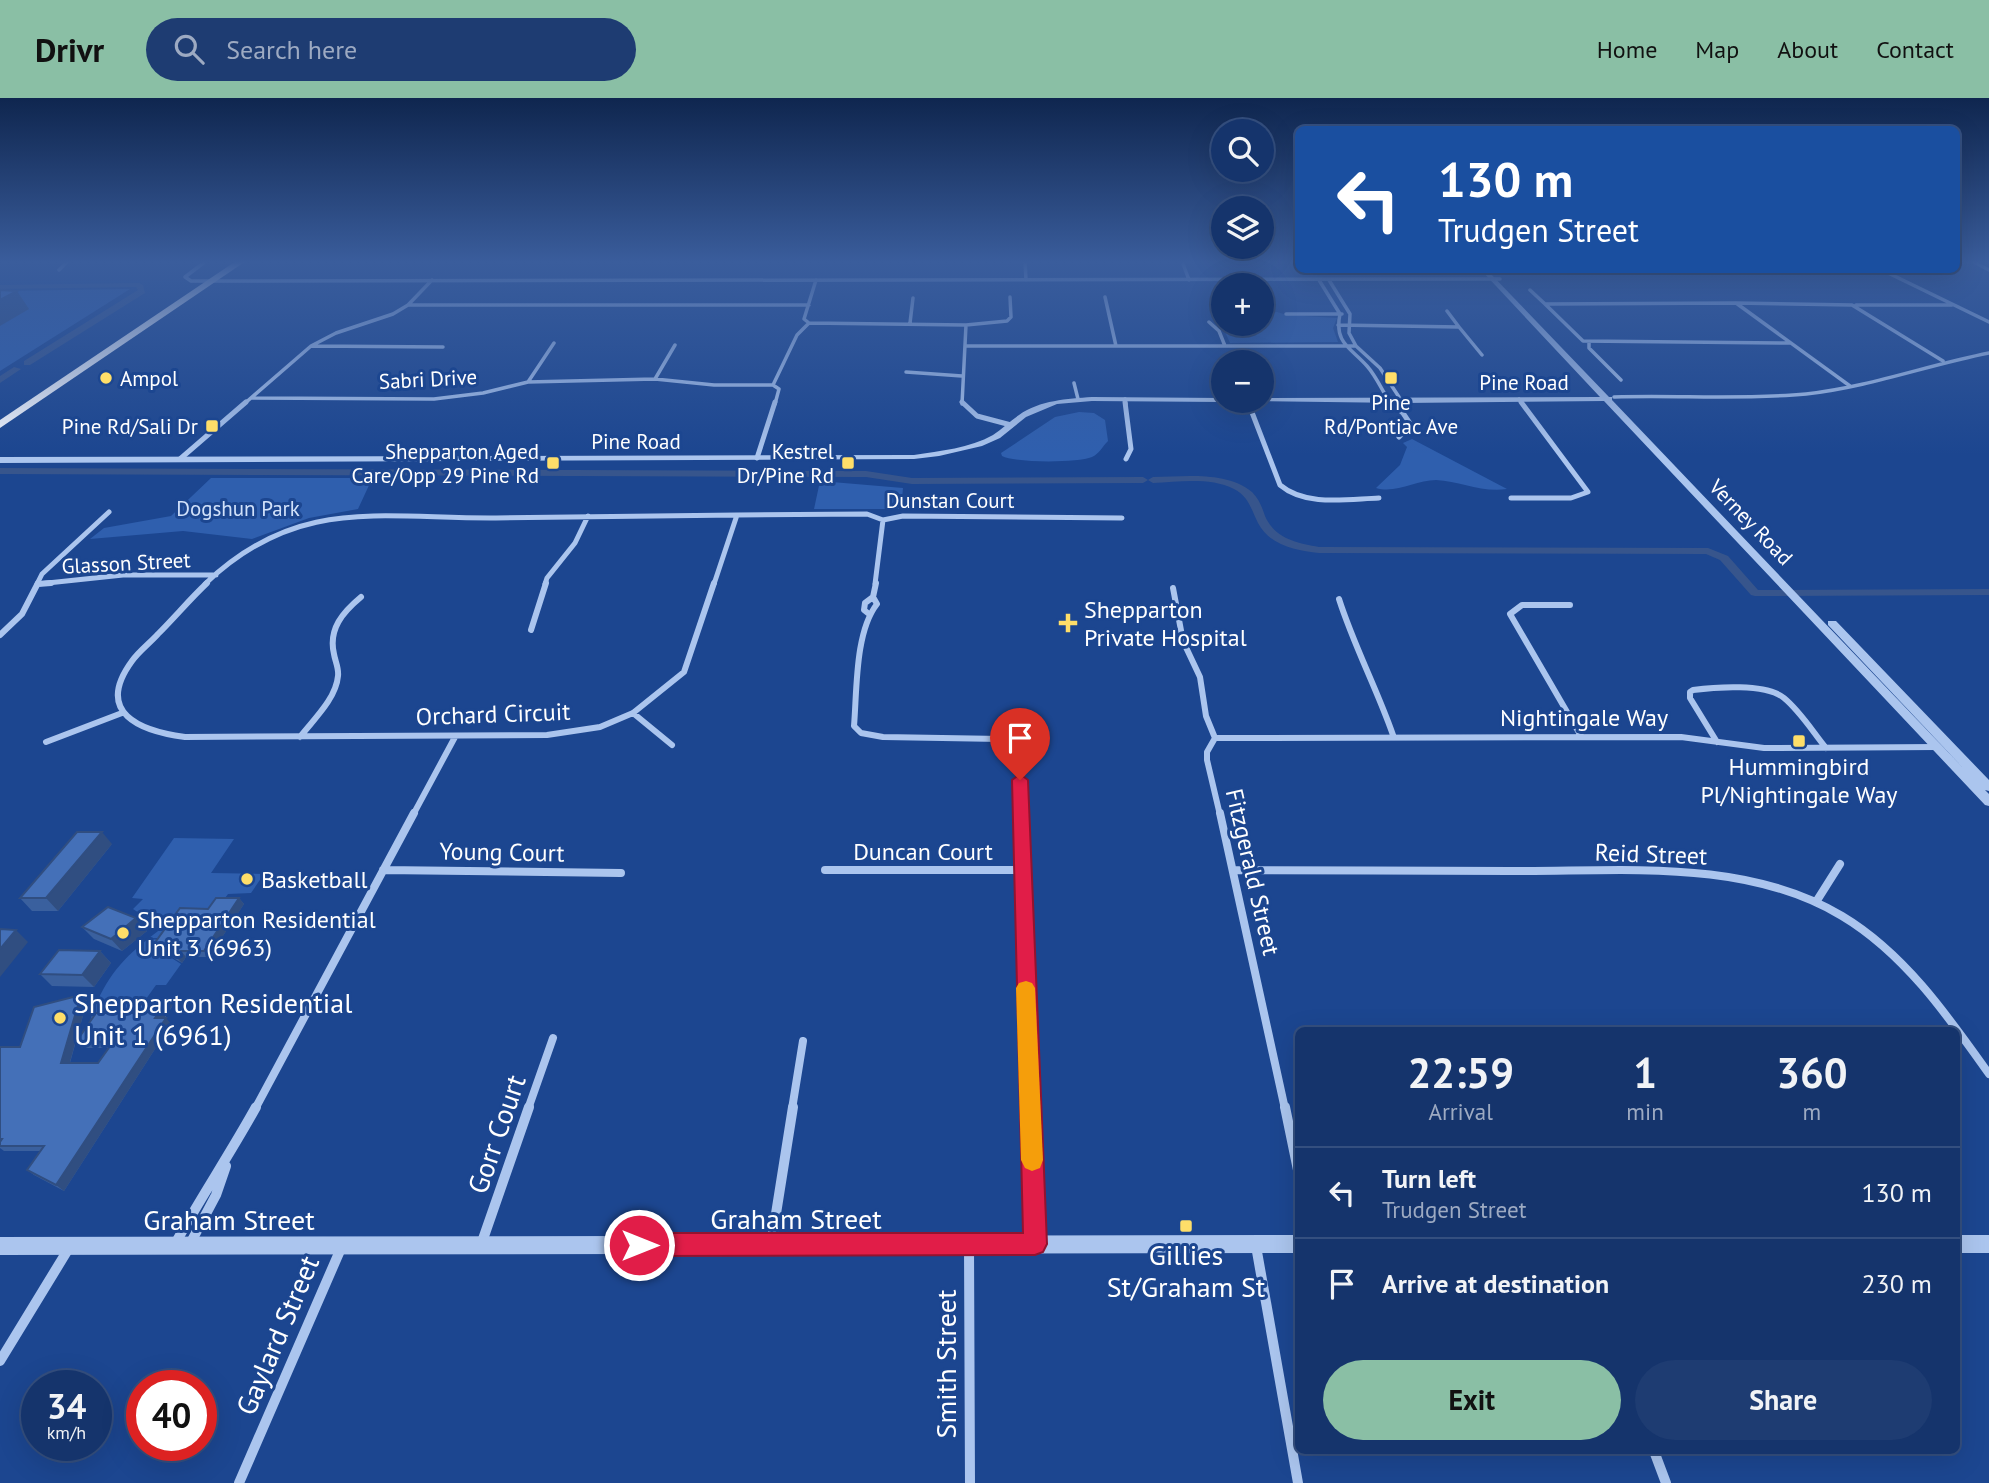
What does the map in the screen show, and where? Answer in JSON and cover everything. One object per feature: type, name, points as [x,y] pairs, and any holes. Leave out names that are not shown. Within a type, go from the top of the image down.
[{"type":"highway","points":[[34,388],[129,326]]},
{"type":"highway","points":[[0,425],[149,326]]},
{"type":"highway","points":[[65,368],[85,365],[101,358]]},
{"type":"street","points":[[180,459],[311,346],[358,326]]},
{"type":"street","points":[[757,458],[779,389],[773,385],[782,375],[800,328],[804,326]]},
{"type":"street","points":[[966,326],[962,404],[977,416],[1011,425]]},
{"type":"street","points":[[1111,326],[1116,346]]},
{"type":"street","points":[[1213,326],[1219,331],[1225,346]]},
{"type":"street","points":[[1338,326],[1345,345],[1369,368],[1387,399],[1403,413],[1411,425],[1399,437]]},
{"type":"street","points":[[1344,326],[1459,327],[1482,355]]},
{"type":"street","points":[[1348,326],[1356,346],[1380,368],[1401,399],[1403,413]]},
{"type":"street","name":"Verney Road","points":[[1541,326],[1790,584],[1989,802]]},
{"type":"street","points":[[1567,326],[1583,341],[1589,342],[1789,344]]},
{"type":"street","points":[[1765,326],[1850,386]]},
{"type":"street","points":[[1886,326],[1944,361]]},
{"type":"street","points":[[1589,342],[1589,348],[1621,380]]},
{"type":"street","points":[[528,382],[554,343]]},
{"type":"street","points":[[655,379],[675,345]]},
{"type":"street","points":[[311,346],[443,347]]},
{"type":"street","points":[[965,346],[1356,346]]},
{"type":"street","points":[[1613,399],[1782,395],[1850,386],[1944,361],[1989,353]]},
{"type":"street","points":[[906,372],[962,376]]},
{"type":"street","name":"Sabri Drive","points":[[251,398],[434,399],[483,393],[528,382],[655,379],[714,385],[773,385]]},
{"type":"street","points":[[1074,383],[1078,399]]},
{"type":"street","name":"Pine Road","points":[[0,458],[891,458],[939,454],[979,444],[998,436],[1023,415],[1046,405],[1078,399],[1211,400]]},
{"type":"street","points":[[1125,399],[1131,449],[1126,458]]},
{"type":"street","points":[[1274,400],[1401,399]]},
{"type":"street","name":"Pine Road","points":[[1401,399],[1613,399]]},
{"type":"street","points":[[1511,498],[1571,498],[1588,492],[1518,400]]},
{"type":"street","points":[[1253,413],[1285,492],[1308,498],[1379,498]]},
{"type":"street","points":[[0,635],[22,614],[42,574],[109,512]]},
{"type":"street","points":[[46,742],[122,712],[117,699],[129,665],[238,555],[275,535],[340,517],[376,514],[463,517],[737,515]]},
{"type":"street","name":"Dunstan Court","points":[[737,515],[866,514],[883,520],[903,516],[1122,518]]},
{"type":"street","name":"Orchard Circuit","points":[[122,712],[136,724],[153,732],[185,737],[455,737],[568,733],[600,727],[633,713],[684,672],[737,515]]},
{"type":"street","points":[[531,630],[547,578],[575,543],[588,516]]},
{"type":"street","points":[[883,520],[881,554],[873,597],[877,604],[869,614],[862,639],[854,726],[872,736],[1000,739],[1011,744],[1020,757],[1021,870],[1035,1244]]},
{"type":"street","name":"Glasson Street","points":[[38,583],[123,575],[216,575]]},
{"type":"street","name":"Fitzgerald Street","points":[[1173,588],[1183,641],[1200,677],[1206,716],[1215,738],[1210,744],[1207,760],[1234,870],[1295,1156]]},
{"type":"street","points":[[300,737],[333,691],[339,674],[332,646],[333,630],[348,608],[361,597]]},
{"type":"street","name":"Verney Road","points":[[1802,597],[1989,787]]},
{"type":"street","points":[[1339,598],[1352,640],[1377,690],[1393,735]]},
{"type":"street","points":[[1570,605],[1522,605],[1510,614],[1581,736]]},
{"type":"street","points":[[1717,742],[1690,698],[1690,692],[1693,690],[1775,692],[1783,697],[1826,748]]},
{"type":"street","points":[[633,713],[672,745]]},
{"type":"street","name":"Nightingale Way","points":[[1215,738],[1393,735],[1675,737],[1758,747],[1951,747]]},
{"type":"street","points":[[182,1245],[216,1195],[229,1158],[455,737]]},
{"type":"street","points":[[1816,902],[1840,864]]},
{"type":"street","name":"Young Court","points":[[383,870],[621,873]]},
{"type":"street","name":"Duncan Court","points":[[825,870],[1021,870]]},
{"type":"street","name":"Reid Street","points":[[1234,870],[1680,872],[1748,880],[1816,902],[1879,944],[1916,979],[1955,1027]]},
{"type":"street","name":"Reid Street","points":[[1960,1034],[1989,1074]]},
{"type":"street","name":"Gorr Court","points":[[482,1244],[554,1038]]},
{"type":"street","points":[[771,1245],[803,1041]]},
{"type":"street","name":"Smith Street","points":[[969,1244],[970,1483]]},
{"type":"street","points":[[1255,1244],[1298,1483]]},
{"type":"street","name":"Graham Street","points":[[0,1246],[1295,1244]]},
{"type":"street","points":[[1960,1244],[1989,1244]]},
{"type":"street","points":[[0,1361],[72,1245]]},
{"type":"street","name":"Gaylard Street","points":[[239,1483],[342,1245]]},
{"type":"street","points":[[1655,1454],[1666,1483]]},
{"type":"green space","points":[[0,326],[72,326],[0,371]]},
{"type":"green space","points":[[1274,326],[1334,326],[1338,342],[1230,343],[1227,336],[1274,336]]},
{"type":"green space","points":[[1079,412],[1094,413],[1105,420],[1108,441],[1094,456],[1047,461],[1002,456],[1001,453],[1055,417]]},
{"type":"green space","points":[[1412,439],[1507,489],[1489,489],[1436,480],[1391,489],[1376,488],[1400,465],[1407,447],[1403,443]]},
{"type":"green space","name":"Dogshun Park","points":[[211,478],[353,478],[371,481],[358,509],[309,518],[252,539],[183,531],[90,539],[104,528],[171,516]]},
{"type":"green space","points":[[820,481],[903,488],[901,509],[814,509]]},
{"type":"green space","points":[[174,838],[234,839],[211,873],[264,874],[251,893],[228,894],[213,912],[194,926],[161,938],[149,938],[162,928],[133,909],[143,899],[132,898]]},
{"type":"green space","points":[[148,939],[166,940],[159,950],[181,964],[166,985],[156,985],[141,1006],[103,1014],[90,1021],[99,997],[112,976]]},
{"type":"building","points":[[77,832],[102,832],[46,898],[20,898]]},
{"type":"building","points":[[216,898],[239,898],[204,951],[181,951],[176,957],[154,944],[180,908],[208,909]]},
{"type":"building","points":[[108,907],[136,918],[111,939],[82,927]]},
{"type":"building","points":[[0,929],[16,930],[0,949]]},
{"type":"building","points":[[59,950],[100,951],[82,975],[40,974]]},
{"type":"building","points":[[81,995],[61,1063],[98,1063],[113,1042],[76,1042],[96,1013],[135,1013],[145,999],[168,999],[155,1018],[166,1018],[56,1185],[27,1170],[44,1146],[0,1146],[0,1047],[20,1047],[34,1007]]},
{"type":"waterway","points":[[27,363],[87,326]]},
{"type":"waterway","points":[[0,380],[17,369]]},
{"type":"waterway","points":[[0,471],[866,474],[912,481],[1143,480]]},
{"type":"waterway","points":[[1153,480],[1203,479],[1238,487],[1253,500],[1263,522],[1273,535],[1287,543],[1319,550],[1708,551],[1724,558],[1755,593],[1989,592]]},
{"type":"slow traffic","points":[[1026,988],[1032,1160]]},
{"type":"place","name":"Ampol","points":[[106,378]]},
{"type":"place","name":"Pine Rd/Pontiac Ave","points":[[1391,378]]},
{"type":"place","name":"Pine Rd/Sali Dr","points":[[212,426]]},
{"type":"place","name":"Shepparton Aged Care/Opp 29 Pine Rd","points":[[553,463]]},
{"type":"place","name":"Kestrel Dr/Pine Rd","points":[[848,463]]},
{"type":"place","name":"Shepparton Private Hospital","points":[[1068,623]]},
{"type":"place","name":"Hummingbird Pl/Nightingale Way","points":[[1799,741]]},
{"type":"place","name":"Basketball","points":[[247,879]]},
{"type":"place","name":"Shepparton Residential Unit 3 (6963)","points":[[123,933]]},
{"type":"place","name":"Shepparton Residential Unit 1 (6961)","points":[[60,1018]]},
{"type":"place","name":"Gillies St/Graham St","points":[[1186,1226]]},
{"type":"route","points":[[639,1245],[1035,1244],[1020,780]]}]
